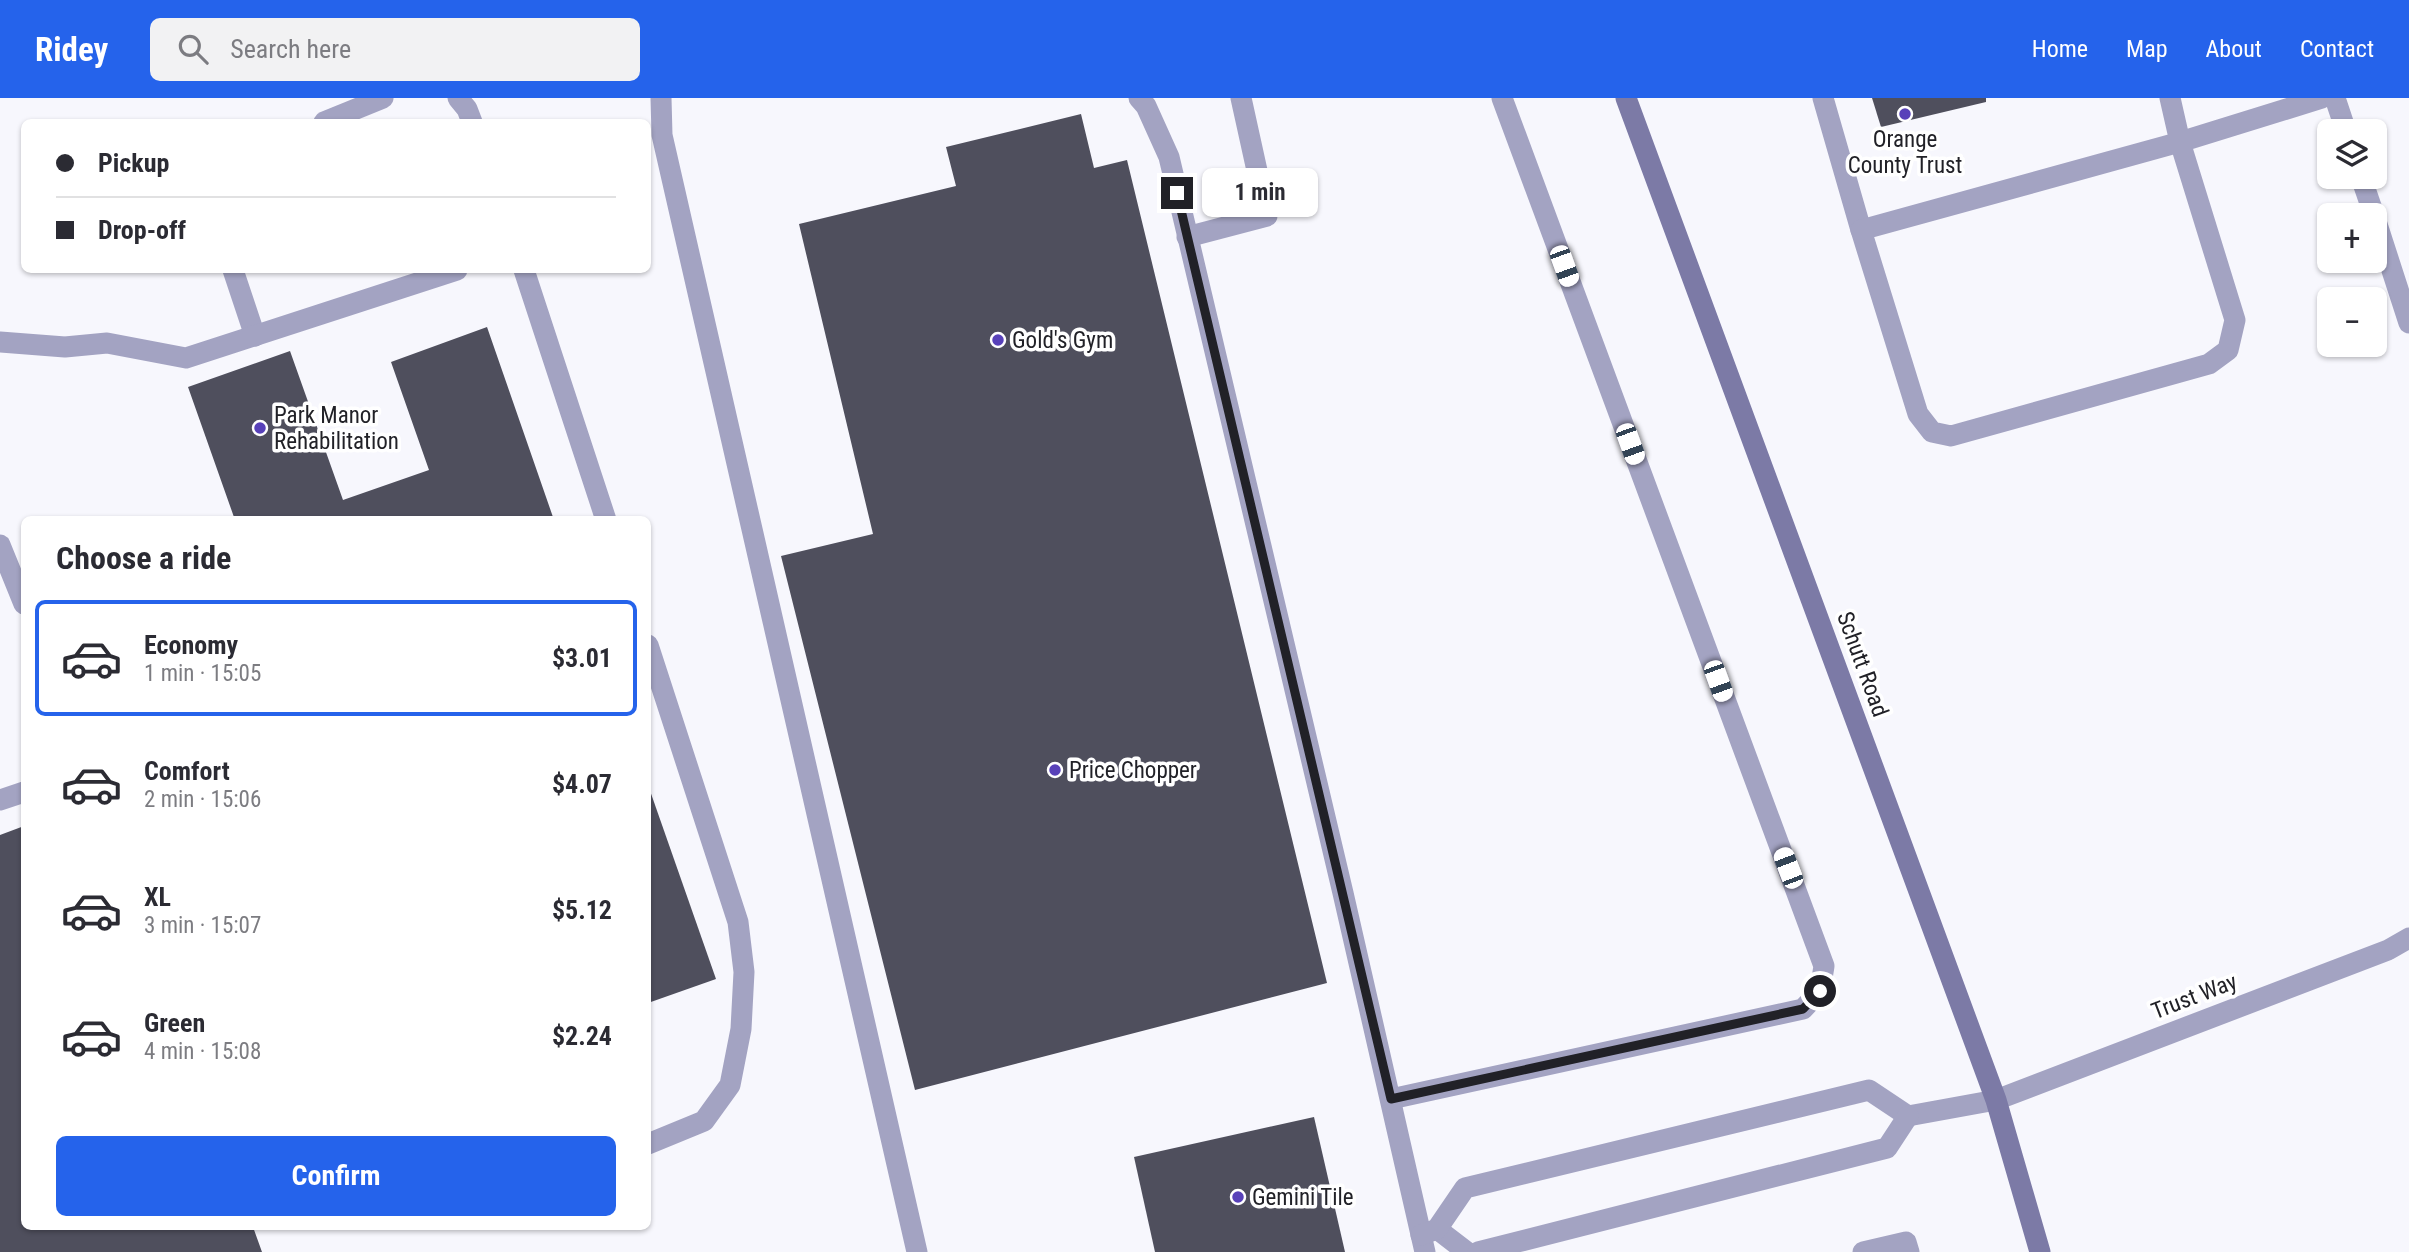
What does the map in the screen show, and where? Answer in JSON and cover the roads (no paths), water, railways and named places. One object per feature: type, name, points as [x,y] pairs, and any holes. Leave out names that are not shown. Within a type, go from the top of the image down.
[{"type":"street","points":[[331,119],[383,98]]},
{"type":"street","points":[[458,98],[471,119]]},
{"type":"street","points":[[662,98],[662,135],[665,149],[917,1252]]},
{"type":"street","points":[[1139,98],[1146,106],[1169,157],[1391,1099],[1427,1239]]},
{"type":"street","points":[[1187,237],[1267,216],[1241,98]]},
{"type":"street","points":[[1391,1099],[1803,1009],[1820,991],[1824,966],[1502,98]]},
{"type":"street","name":"Schutt Road","points":[[1626,98],[1996,1100],[2040,1252]]},
{"type":"street","points":[[1823,98],[1918,414],[1932,432],[1951,436],[2209,364],[2228,350],[2235,320],[2180,142],[2170,98]]},
{"type":"street","points":[[1861,230],[2180,142],[2322,98]]},
{"type":"street","points":[[2335,98],[2342,119]]},
{"type":"street","points":[[2387,256],[2409,323]]},
{"type":"street","points":[[234,273],[254,336]]},
{"type":"street","points":[[0,342],[65,347],[107,343],[186,358],[448,273]]},
{"type":"street","points":[[525,273],[605,516]]},
{"type":"street","points":[[0,545],[21,597]]},
{"type":"street","points":[[651,654],[738,922],[744,972],[741,1029],[730,1085],[704,1121],[651,1143]]},
{"type":"street","points":[[0,800],[21,793]]},
{"type":"street","name":"Trust Way","points":[[1908,1116],[1996,1100],[2388,950],[2409,938]]},
{"type":"street","points":[[1427,1239],[1465,1188],[1869,1090],[1908,1116],[1887,1149],[1478,1252]]},
{"type":"street","points":[[1427,1239],[1467,1252]]},
{"type":"street","points":[[1863,1252],[1906,1242],[1909,1252]]},
{"type":"place","name":"Orange County Trust","points":[[1905,114]]},
{"type":"place","name":"Gold's Gym","points":[[998,340]]},
{"type":"place","name":"Park Manor Rehabilitation","points":[[260,428]]},
{"type":"place","name":"Price Chopper","points":[[1055,770]]},
{"type":"place","name":"Gemini Tile","points":[[1238,1197]]}]
